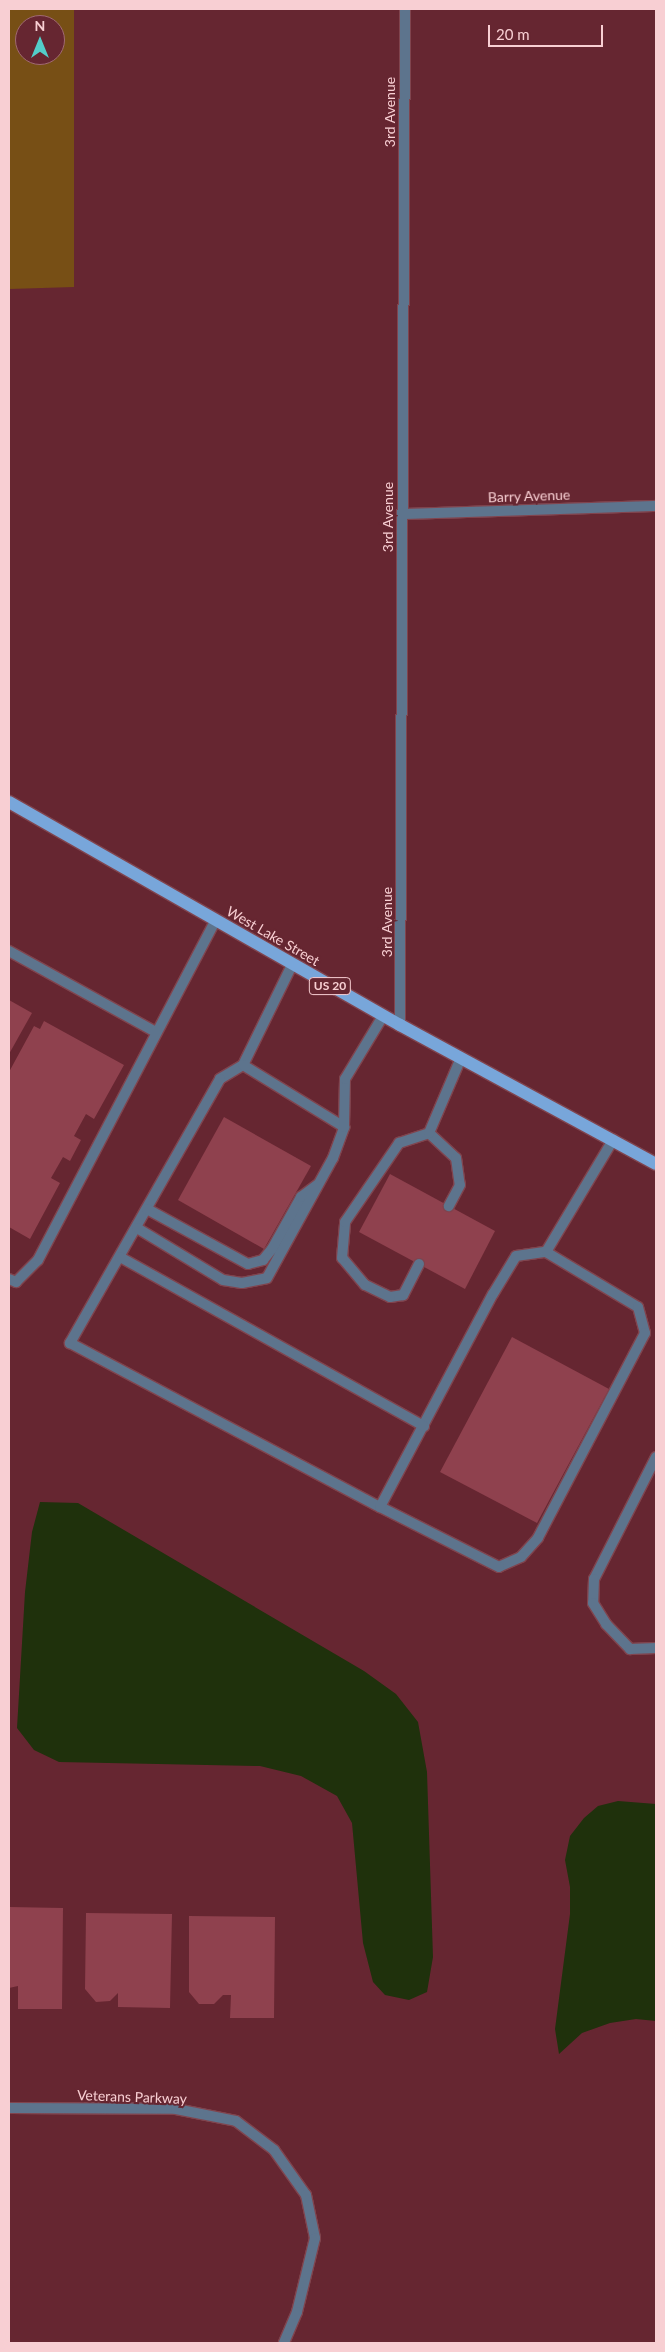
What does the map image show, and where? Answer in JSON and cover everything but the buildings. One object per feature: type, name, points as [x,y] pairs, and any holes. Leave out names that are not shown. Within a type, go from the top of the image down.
[{"type":"main road","name":"West Lake Street","points":[[9,802],[400,1026],[656,1164]]},
{"type":"street","name":"3rd Avenue","points":[[400,1026],[405,9]]},
{"type":"street","name":"Barry Avenue","points":[[402,514],[656,506]]},
{"type":"street","points":[[9,1279],[16,1282],[38,1260],[215,921]]},
{"type":"street","points":[[9,951],[156,1032]]},
{"type":"street","points":[[292,965],[243,1065],[220,1079],[70,1343],[380,1507],[500,1567],[521,1558],[538,1538],[645,1333],[638,1307],[546,1252],[516,1256],[493,1294],[380,1507]]},
{"type":"street","points":[[137,1228],[222,1280],[242,1284],[267,1278],[333,1158],[344,1127],[345,1079],[383,1016]]},
{"type":"street","points":[[420,1264],[403,1295],[390,1297],[365,1285],[342,1258],[345,1222],[399,1143],[429,1133],[461,1058]]},
{"type":"street","points":[[243,1065],[344,1127]]},
{"type":"street","points":[[429,1133],[456,1158],[460,1185],[449,1206]]},
{"type":"street","points":[[546,1252],[613,1140]]},
{"type":"street","points":[[147,1209],[248,1264],[263,1260],[272,1250],[301,1197],[319,1183]]},
{"type":"street","points":[[120,1256],[424,1426]]},
{"type":"street","points":[[656,1457],[594,1579],[593,1603],[606,1624],[630,1649],[656,1648]]},
{"type":"street","name":"Veterans Parkway","points":[[9,2108],[176,2109],[236,2121],[274,2150],[306,2195],[314,2238],[297,2312],[284,2343]]},
{"type":"shaded area","points":[[9,9],[74,9],[74,287],[9,289]]},
{"type":"shaded area","points":[[40,1502],[78,1503],[364,1671],[396,1694],[418,1722],[427,1772],[433,1957],[427,1992],[409,2000],[385,1995],[373,1982],[363,1943],[352,1823],[337,1796],[301,1776],[260,1766],[59,1762],[34,1750],[17,1728],[25,1592],[32,1532]]},
{"type":"shaded area","points":[[618,1801],[656,1804],[656,2021],[636,2019],[610,2023],[582,2033],[559,2054],[555,2029],[570,1914],[570,1887],[565,1860],[570,1836],[584,1818],[598,1806]]}]
